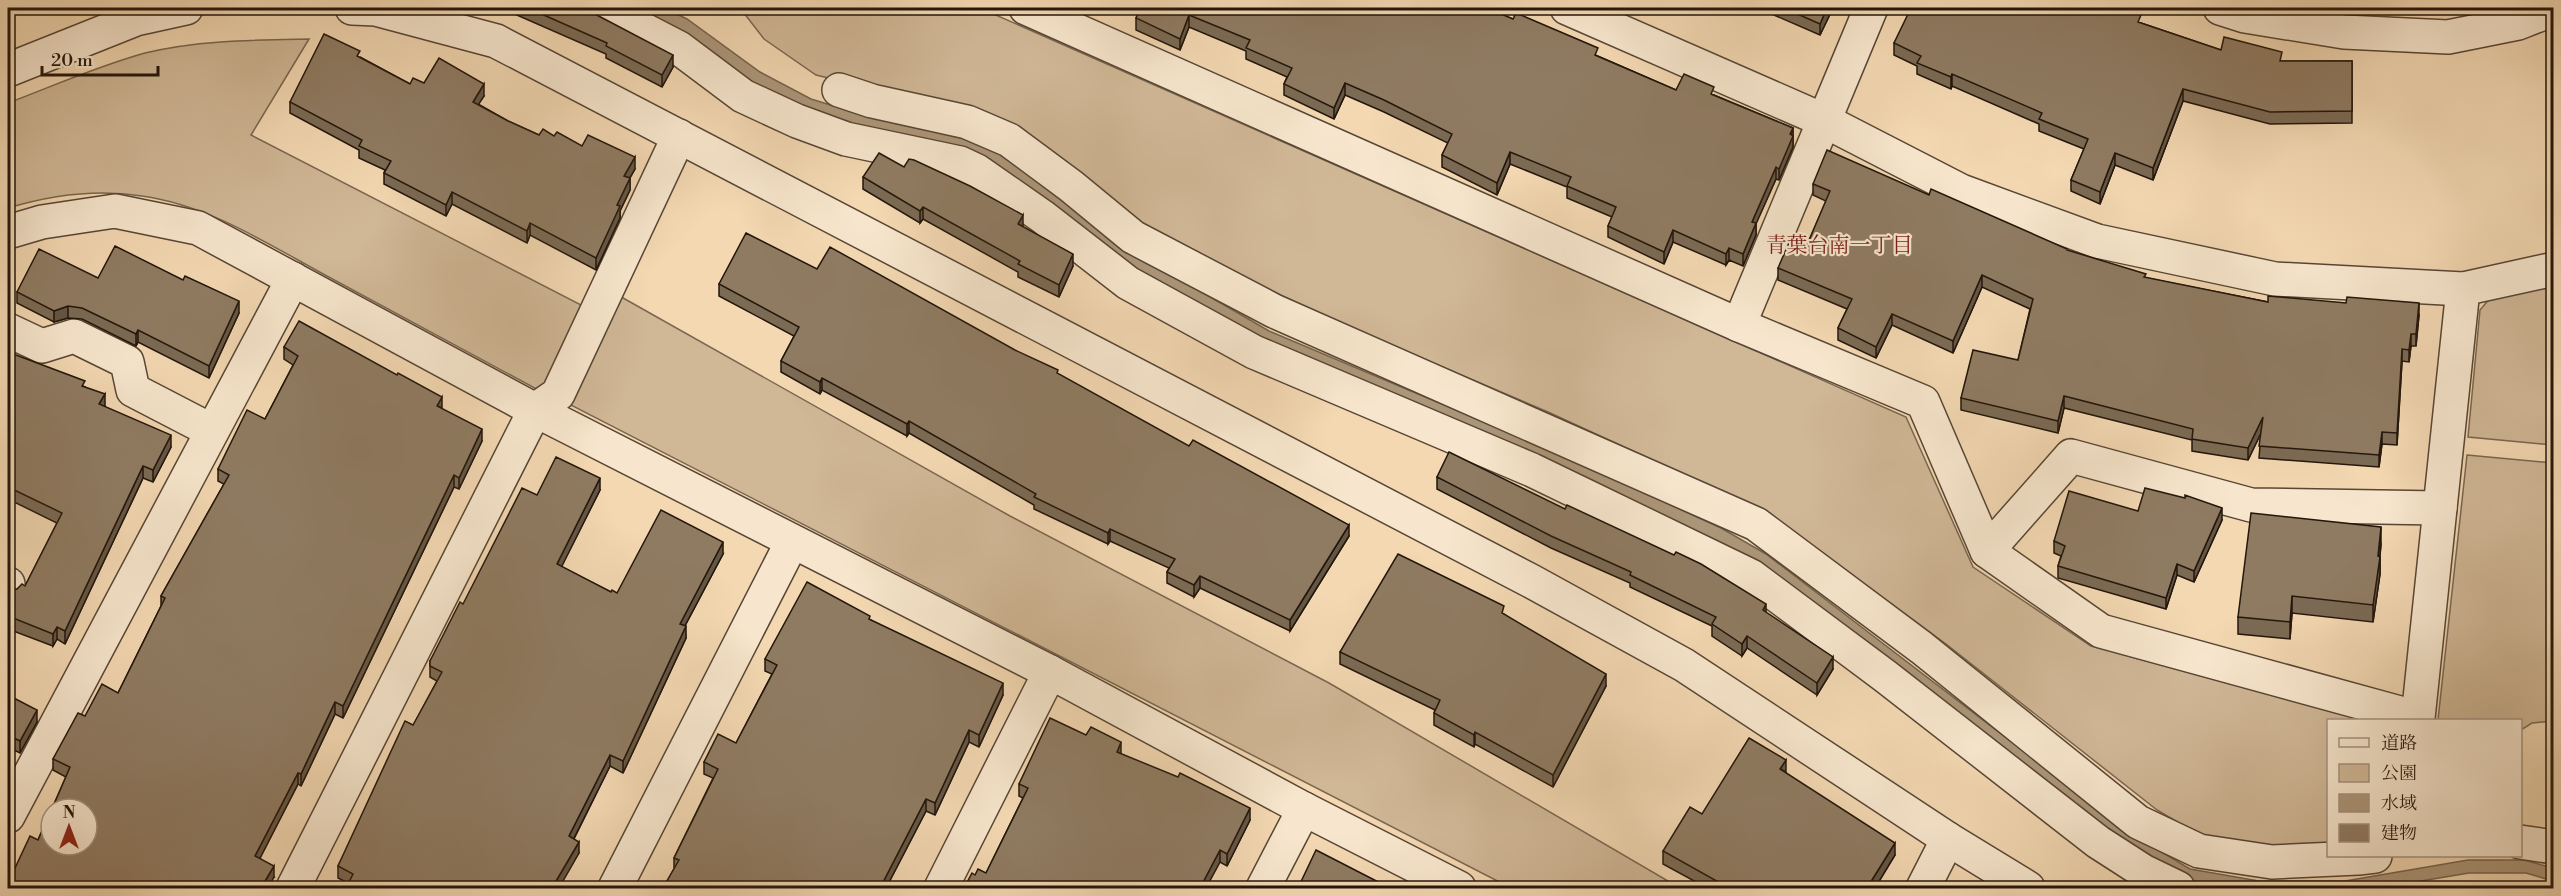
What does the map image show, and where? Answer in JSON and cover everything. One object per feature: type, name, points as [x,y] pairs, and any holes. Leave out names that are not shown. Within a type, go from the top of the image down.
[{"type":"street","points":[[8,70],[136,20],[186,8]]},
{"type":"street","points":[[351,8],[376,9],[496,41],[1520,575],[1684,665],[1948,839],[2028,888]]},
{"type":"street","points":[[602,8],[679,48],[743,96],[797,121],[846,139],[960,163],[977,171],[1043,217],[1128,283],[1254,352],[1532,470],[1752,576],[2098,842],[2143,871],[2178,888]]},
{"type":"street","points":[[1567,8],[1824,120],[1960,191],[2097,241],[2275,279],[2463,289],[2553,269]]},
{"type":"street","points":[[1739,325],[1871,8]]},
{"type":"street","points":[[2220,8],[2245,16],[2350,20],[2448,37],[2518,23],[2553,9]]},
{"type":"street","points":[[1035,9],[1739,325],[1923,402],[1987,552],[2101,631],[2418,718],[2463,289]]},
{"type":"street","points":[[839,90],[872,101],[967,122],[1009,140],[1071,186],[1133,237],[1274,311],[1756,524],[1922,648],[2138,822],[2199,851],[2210,853],[2272,862],[2364,857]]},
{"type":"street","points":[[292,888],[535,410],[558,394],[679,136]]},
{"type":"street","points":[[8,232],[42,222],[115,211],[198,228],[535,410],[1050,672],[1304,808],[1460,888]]},
{"type":"street","points":[[8,816],[292,279]]},
{"type":"street","points":[[8,330],[42,346],[74,336],[127,362],[133,390],[212,431]]},
{"type":"street","points":[[1987,552],[2072,456],[2251,506],[2440,508]]},
{"type":"street","points":[[615,888],[792,542]]},
{"type":"street","points":[[941,888],[1050,672]]},
{"type":"street","points":[[1263,888],[1304,808]]},
{"type":"street","points":[[1923,888],[1948,839]]},
{"type":"street","points":[[2522,842],[2553,847]]},
{"type":"green space","points":[[740,8],[980,8],[1906,417],[1973,567],[2091,646],[2359,719],[2327,719],[2327,848],[2261,848],[2203,837],[2157,810],[1946,644],[1788,528],[1735,498],[1548,412],[1342,324],[1227,270],[857,85],[816,75],[764,39]]},
{"type":"green space","points":[[309,39],[251,135],[585,307],[542,392],[237,227],[190,208],[142,196],[92,193],[41,200],[8,208],[8,103],[76,76],[145,53],[185,45]]},
{"type":"green space","points":[[2553,287],[2553,445],[2468,437],[2480,310],[2491,297]]},
{"type":"green space","points":[[616,294],[1010,516],[1329,683],[1680,888],[1511,888],[563,401]]},
{"type":"green space","points":[[2467,455],[2553,463],[2553,721],[2532,723],[2522,729],[2522,719],[2438,719]]},
{"type":"water","points":[[630,8],[664,8],[687,19],[760,72],[811,99],[876,119],[962,134],[1001,152],[1124,247],[1269,331],[1555,452],[1721,528],[1766,554],[2136,837],[2190,869],[2259,881],[2345,881],[2468,860],[2524,860],[2553,868],[2553,881],[2526,873],[2469,873],[2379,888],[2233,888],[2188,880],[2097,825],[1923,688],[1157,285],[1029,191],[821,118],[755,88]]},
{"type":"building","points":[[528,8],[587,8],[673,55],[662,75],[606,46],[607,43]]},
{"type":"building","points":[[1141,8],[1487,8],[1513,19],[1516,13],[1598,48],[1595,55],[1676,90],[1684,74],[1714,87],[1711,94],[1793,128],[1790,134],[1793,136],[1779,169],[1776,167],[1752,222],[1756,223],[1743,254],[1729,248],[1726,254],[1673,230],[1664,252],[1608,226],[1616,207],[1567,186],[1571,177],[1510,152],[1497,183],[1442,155],[1452,134],[1384,100],[1345,83],[1334,108],[1284,84],[1292,68],[1246,48],[1250,40],[1189,15],[1180,39],[1136,18]]},
{"type":"building","points":[[1784,8],[1827,8],[1820,24]]},
{"type":"building","points":[[1911,8],[2125,8],[2141,15],[2138,22],[2221,50],[2224,37],[2282,52],[2280,61],[2352,61],[2352,111],[2270,112],[2183,89],[2153,168],[2115,153],[2100,192],[2071,180],[2088,139],[2039,119],[2042,113],[1952,74],[1951,77],[1917,63],[1921,56],[1894,43]]},
{"type":"building","points":[[324,34],[360,51],[357,56],[410,84],[413,78],[424,83],[439,58],[484,84],[473,102],[508,121],[539,135],[543,129],[554,136],[557,132],[582,146],[588,135],[635,157],[624,176],[630,178],[617,205],[620,206],[596,258],[530,223],[527,231],[452,192],[446,205],[384,173],[391,161],[359,146],[362,140],[290,102]]},
{"type":"building","points":[[1827,150],[1929,195],[1931,189],[2067,250],[2146,274],[2144,277],[2268,302],[2268,296],[2346,303],[2347,297],[2419,303],[2416,334],[2411,334],[2409,350],[2402,349],[2397,433],[2382,432],[2379,455],[2259,446],[2263,417],[2248,448],[2192,439],[2193,429],[2064,396],[2058,421],[1961,398],[1973,350],[2018,360],[2033,299],[1982,275],[1953,341],[1892,314],[1876,347],[1838,328],[1852,299],[1778,268],[1791,238],[1807,245],[1830,191],[1813,184]]},
{"type":"building","points":[[879,153],[904,167],[909,159],[914,160],[970,186],[1023,215],[1018,224],[1073,254],[1059,285],[1018,264],[1020,261],[923,207],[920,211],[863,177]]},
{"type":"building","points":[[746,233],[817,269],[830,247],[1015,350],[1058,370],[1057,373],[1189,446],[1193,440],[1349,525],[1290,620],[1200,576],[1194,585],[1167,572],[1175,559],[1110,529],[1108,533],[1034,497],[1036,494],[909,421],[907,424],[822,378],[820,382],[781,361],[799,327],[719,284]]},
{"type":"building","points":[[115,246],[183,280],[185,276],[239,301],[209,366],[138,330],[136,334],[82,308],[68,306],[54,311],[17,292],[39,249],[98,278]]},
{"type":"building","points":[[299,321],[442,397],[437,406],[482,429],[459,478],[454,475],[343,706],[335,702],[301,774],[298,773],[255,856],[274,866],[261,888],[8,888],[8,883],[30,836],[38,840],[39,838],[39,857],[99,857],[99,797],[57,797],[70,767],[53,759],[78,713],[85,716],[102,684],[118,693],[165,598],[161,596],[229,475],[218,469],[247,410],[265,419],[298,356],[284,347]]},
{"type":"building","points":[[8,352],[85,381],[82,386],[105,394],[99,404],[171,435],[153,470],[143,466],[65,631],[57,627],[53,634],[8,616],[8,591],[17,589],[22,584],[25,586],[62,513],[8,487]]},
{"type":"building","points":[[1449,452],[1565,509],[1567,505],[1674,555],[1676,552],[1701,564],[1766,604],[1763,610],[1833,657],[1817,683],[1747,636],[1742,644],[1712,624],[1716,617],[1630,575],[1631,572],[1551,536],[1437,477]]},
{"type":"building","points":[[556,457],[600,478],[557,564],[611,592],[612,590],[617,593],[661,510],[723,542],[680,624],[686,626],[623,761],[610,755],[569,836],[579,842],[552,888],[346,888],[353,874],[338,866],[405,721],[413,725],[442,672],[430,666],[430,661],[460,602],[463,604],[522,488],[537,495]]},
{"type":"building","points":[[2145,488],[2185,498],[2185,495],[2222,508],[2194,571],[2177,564],[2166,598],[2058,566],[2065,546],[2054,541],[2069,491],[2138,511]]},
{"type":"building","points":[[2251,513],[2381,527],[2378,556],[2380,557],[2373,605],[2292,596],[2290,622],[2238,617]]},
{"type":"building","points":[[1398,554],[1504,606],[1502,613],[1606,674],[1553,775],[1475,732],[1474,735],[1434,713],[1440,700],[1340,652]]},
{"type":"building","points":[[807,582],[870,616],[869,619],[1003,683],[979,735],[969,730],[935,803],[926,799],[880,888],[663,888],[679,860],[674,858],[718,769],[704,762],[718,734],[736,743],[777,665],[765,659]]},
{"type":"building","points":[[8,695],[37,710],[20,741],[10,736],[8,741]]},
{"type":"building","points":[[1050,718],[1086,735],[1091,727],[1121,742],[1117,752],[1178,777],[1180,773],[1250,808],[1227,854],[1220,850],[1200,888],[964,888],[972,873],[975,875],[978,869],[986,873],[1028,788],[1019,784]]},
{"type":"building","points":[[1749,738],[1786,760],[1780,769],[1895,843],[1867,888],[1729,888],[1663,851],[1690,807],[1702,814]]},
{"type":"building","points":[[1316,850],[1390,888],[1298,888]]},
{"type":"district","name":"青葉台南一丁目","points":[[1839,245]]}]
